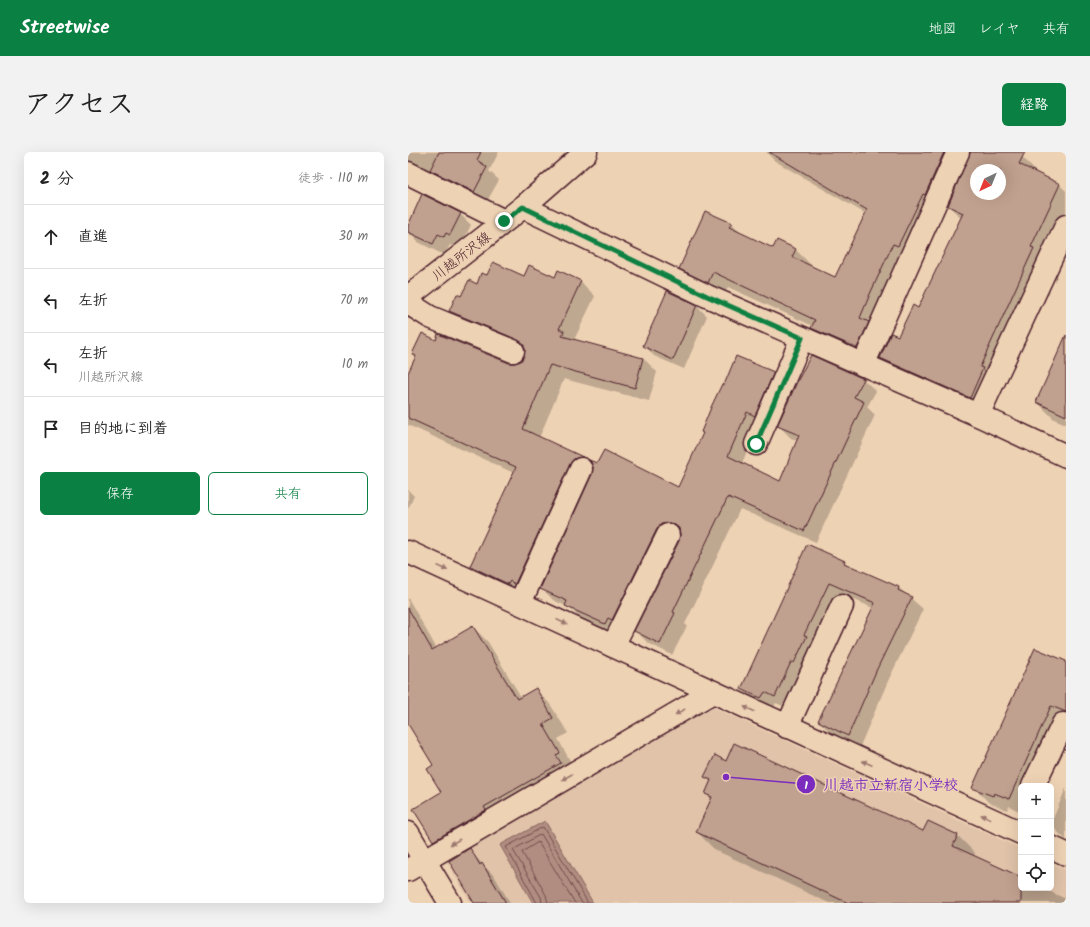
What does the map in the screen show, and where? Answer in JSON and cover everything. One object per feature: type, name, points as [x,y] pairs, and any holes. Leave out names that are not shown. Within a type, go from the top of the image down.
[{"type":"street","name":"川越所沢線","points":[[408,297],[523,207],[586,152]]},
{"type":"street","points":[[863,365],[958,152]]},
{"type":"street","points":[[408,173],[504,221]]},
{"type":"street","points":[[523,207],[707,296],[978,415],[1066,456]]},
{"type":"street","points":[[978,415],[1066,226]]},
{"type":"street","points":[[408,303],[430,317],[513,351]]},
{"type":"street","points":[[756,444],[802,338]]},
{"type":"street","points":[[520,603],[581,469]]},
{"type":"street","points":[[613,646],[668,534]]},
{"type":"street","points":[[408,552],[787,727],[1018,825]]},
{"type":"street","points":[[787,727],[842,606]]},
{"type":"street","points":[[416,865],[714,692]]},
{"type":"street","points":[[1034,783],[1063,724]]},
{"type":"street","points":[[408,833],[416,865],[450,903]]},
{"type":"street","points":[[1054,848],[1066,854]]},
{"type":"shaded area","points":[[708,705],[1018,848],[1018,891],[1054,891],[1054,864],[1066,870],[1066,903],[471,903],[446,861]]},
{"type":"water","points":[[545,821],[593,903],[533,903],[500,845]]},
{"type":"building","points":[[439,152],[481,152],[477,160],[487,167],[474,192],[430,170]]},
{"type":"building","points":[[769,152],[944,152],[925,195],[923,194],[898,246],[893,244],[870,294],[860,318],[869,322],[857,348],[811,328],[815,320],[713,272],[708,283],[679,269],[705,211],[732,223],[729,227],[773,248],[777,240],[796,249],[792,257],[835,277],[867,210]]},
{"type":"building","points":[[970,152],[1025,152],[1019,164],[1060,184],[1031,247],[1034,248],[980,367],[983,368],[970,398],[880,358],[891,333],[898,336],[913,305],[918,308],[963,213],[948,206]]},
{"type":"building","points":[[422,194],[461,213],[450,235],[446,233],[444,237],[438,234],[433,244],[408,232],[408,226]]},
{"type":"building","points":[[493,262],[524,276],[529,265],[555,277],[558,270],[581,281],[559,329],[564,331],[562,336],[643,358],[635,388],[550,365],[523,429],[583,457],[574,459],[570,464],[515,584],[510,581],[508,584],[470,566],[516,467],[408,418],[408,373],[416,356],[412,354],[422,333],[436,340],[438,334],[509,363],[521,361],[524,356],[525,349],[523,343],[518,340],[449,311],[457,294],[461,296],[469,280],[477,284],[481,273],[487,275]]},
{"type":"building","points":[[667,291],[697,305],[673,360],[643,346]]},
{"type":"building","points":[[1066,335],[1066,416],[1036,402]]},
{"type":"building","points":[[811,355],[864,379],[854,397],[864,402],[804,531],[728,497],[673,612],[675,613],[660,644],[634,631],[679,541],[679,528],[673,524],[661,524],[657,529],[612,620],[608,618],[605,624],[565,606],[567,601],[540,589],[592,474],[593,467],[589,460],[597,463],[604,450],[678,487],[703,433],[701,432],[712,405],[722,384],[724,385],[736,356],[774,372],[755,416],[747,412],[728,456],[780,481],[799,435],[777,426]]},
{"type":"building","points":[[807,544],[845,561],[844,563],[899,587],[898,590],[912,597],[877,669],[848,736],[818,721],[875,603],[829,583],[804,635],[807,636],[794,663],[791,662],[775,697],[765,692],[761,698],[741,689]]},
{"type":"building","points":[[408,608],[432,650],[473,626],[517,699],[536,688],[553,718],[543,724],[560,753],[556,755],[561,763],[484,807],[486,810],[433,841],[413,809],[441,792],[427,769],[433,765],[408,724]]},
{"type":"building","points":[[1035,648],[1066,661],[1066,712],[1051,706],[1009,799],[994,793],[993,796],[972,788]]},
{"type":"building","points":[[734,743],[923,831],[928,821],[958,835],[953,846],[1018,876],[1018,891],[1021,891],[1021,903],[848,903],[696,832],[712,797],[705,794],[711,780],[704,777],[715,755],[726,761]]},
{"type":"building","points":[[470,848],[480,865],[482,863],[506,903],[474,903],[449,861]]},
{"type":"place","name":"川越市立新宿小学校","points":[[726,777]]},
{"type":"route","points":[[504,221],[523,207],[707,296],[802,338],[756,444]]}]
